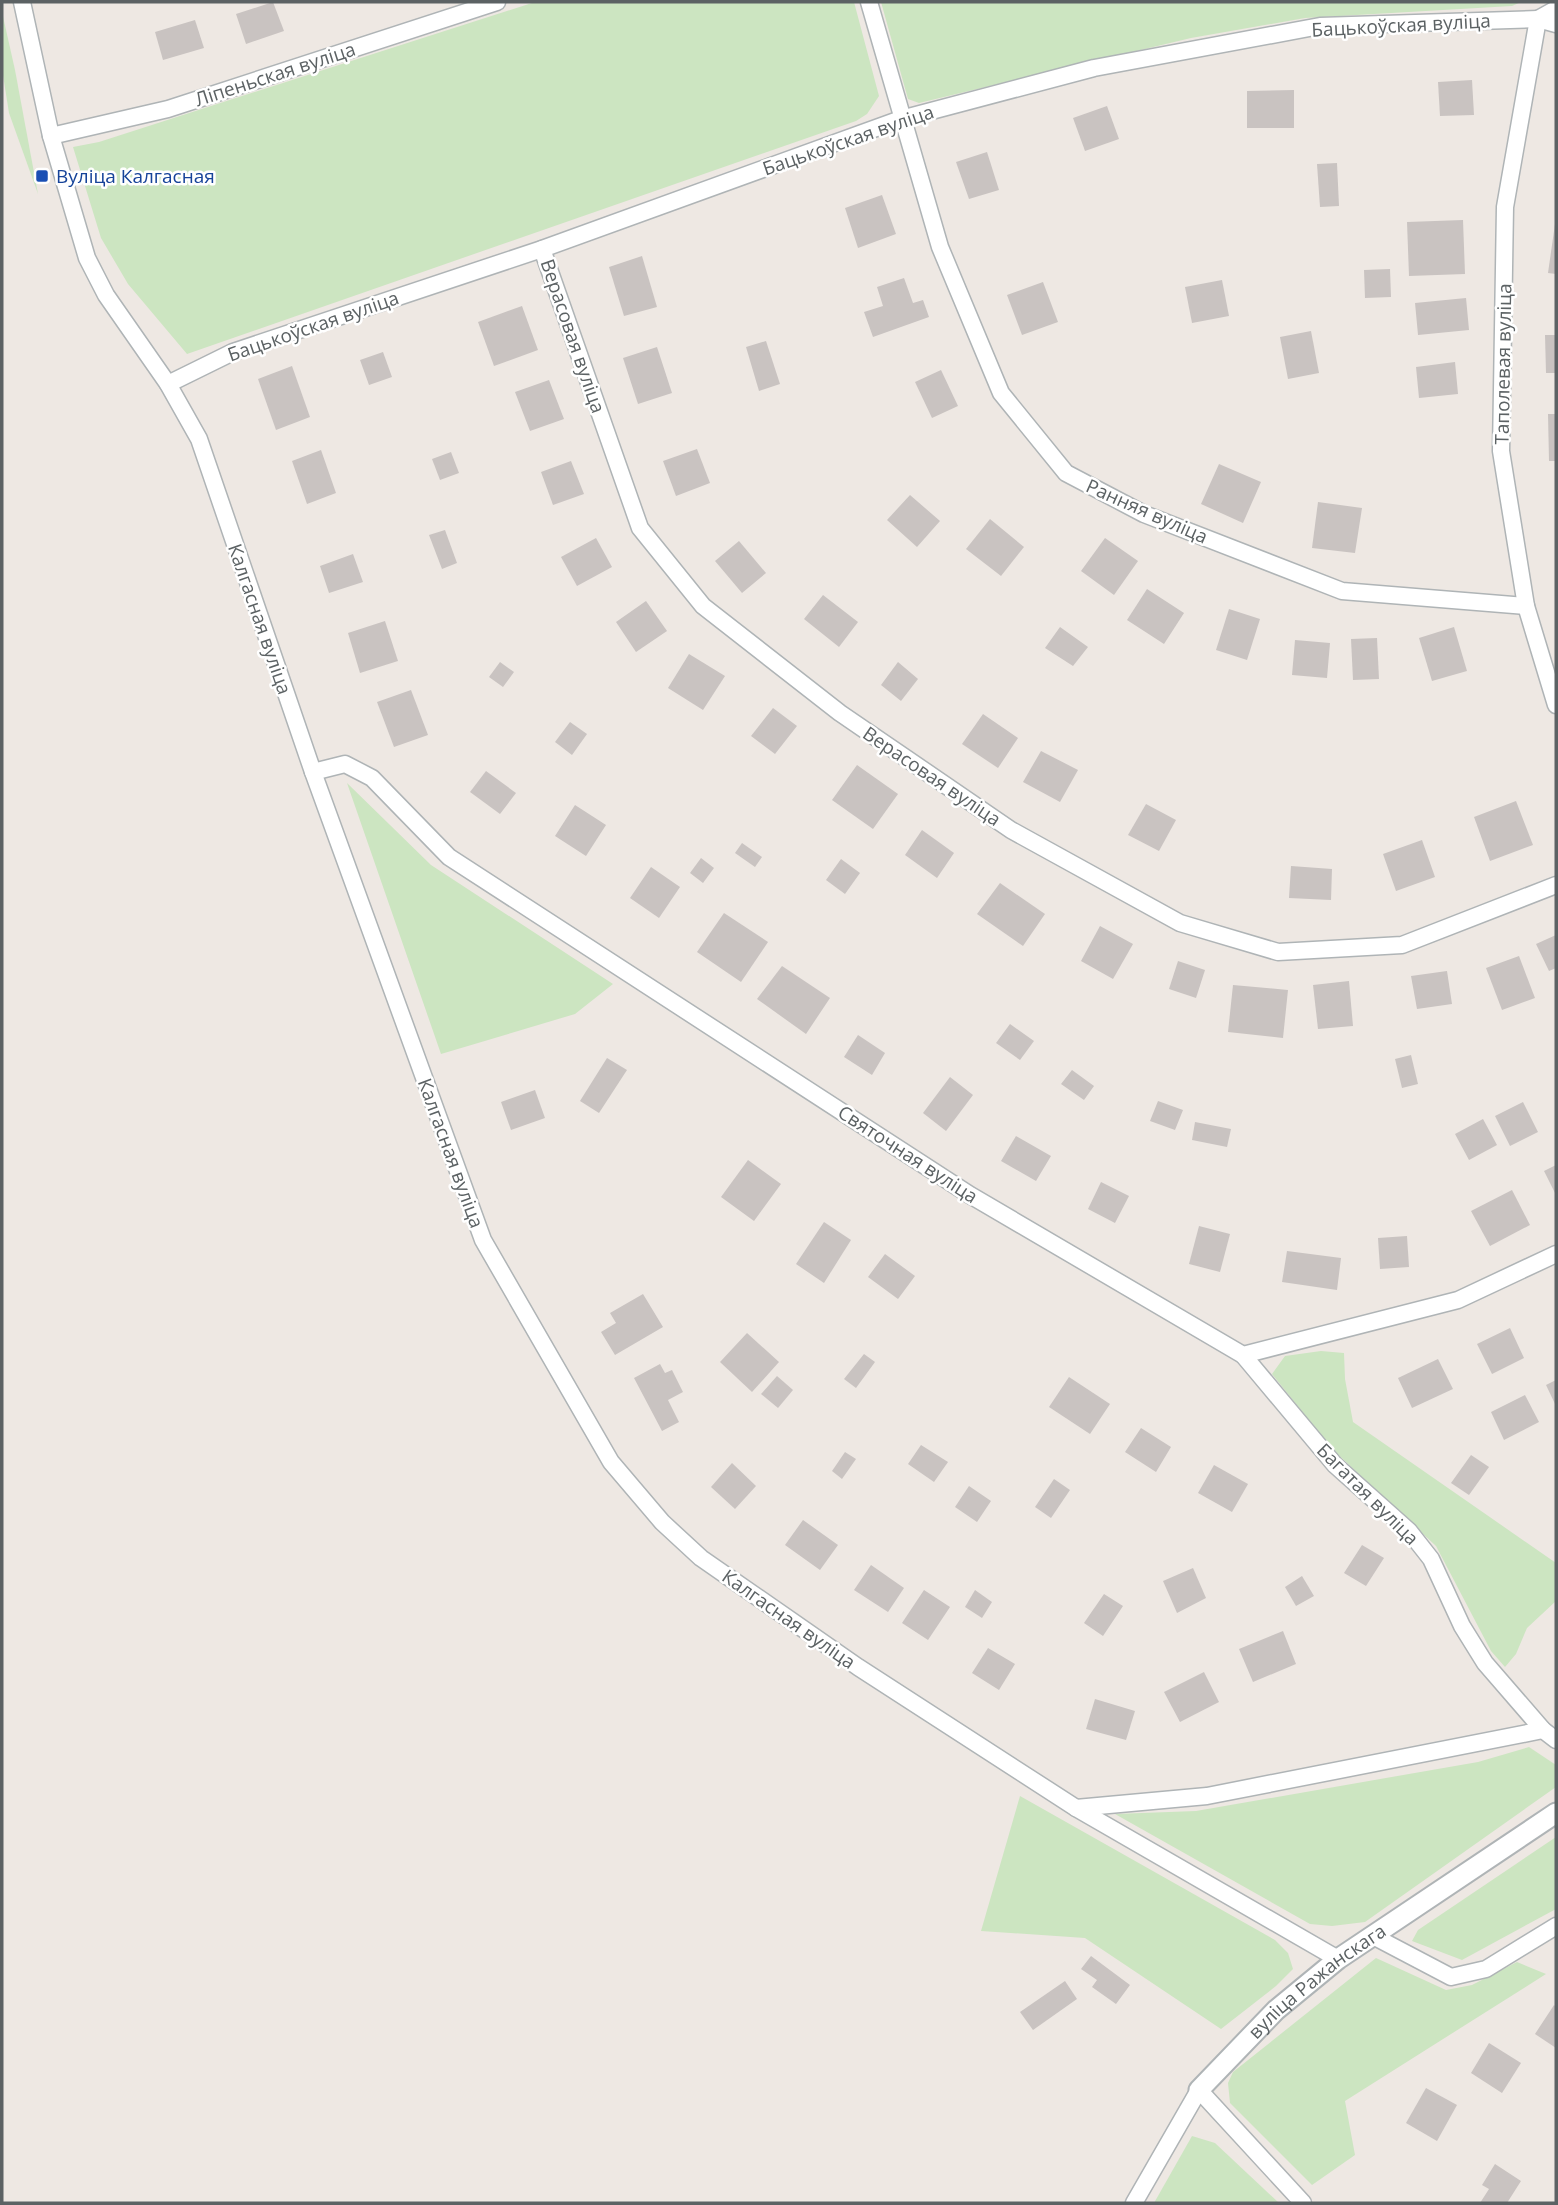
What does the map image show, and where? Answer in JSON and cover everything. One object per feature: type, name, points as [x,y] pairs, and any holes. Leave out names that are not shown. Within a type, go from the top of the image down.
[{"type":"street","name":"Калгасная вуліца","points":[[22,2],[51,136],[87,258],[106,295],[138,337],[199,439],[313,772],[483,1240],[611,1462],[662,1522],[701,1558],[858,1667],[1076,1808],[1338,1959]]},
{"type":"street","name":"Ліпеньская вуліца","points":[[51,136],[168,109],[497,2]]},
{"type":"street","name":"Ранняя вуліца","points":[[869,2],[940,247],[1001,393],[1066,473],[1144,514],[1342,591],[1526,606]]},
{"type":"street","points":[[1538,19],[1556,9]]},
{"type":"street","name":"Бацькоўская вуліца","points":[[168,384],[233,352],[542,249],[901,119],[1094,68],[1320,26],[1538,19],[1556,24]]},
{"type":"street","name":"Таполевая вуліца","points":[[1538,19],[1505,206],[1501,451],[1526,606],[1556,705]]},
{"type":"street","name":"Верасовая вуліца","points":[[542,249],[640,528],[703,606],[840,713],[1011,830],[1180,923],[1278,952],[1402,945],[1556,885]]},
{"type":"street","name":"Святочная вуліца","points":[[313,772],[345,764],[372,778],[449,857],[971,1195],[1243,1355]]},
{"type":"street","points":[[1243,1355],[1458,1300],[1556,1254]]},
{"type":"street","name":"Багатая вуліца","points":[[1243,1355],[1335,1465],[1409,1531],[1431,1559],[1462,1626],[1485,1663],[1550,1735]]},
{"type":"street","points":[[1076,1808],[1207,1796],[1550,1735]]},
{"type":"street","name":"вуліца Ражанскага","points":[[1134,2203],[1199,2090],[1276,2010],[1338,1959],[1556,1813]]},
{"type":"street","points":[[1373,1936],[1451,1977],[1486,1969],[1556,1926]]},
{"type":"street","points":[[1199,2090],[1303,2203]]},
{"type":"green space","points":[[535,2],[854,2],[879,96],[867,114],[856,121],[187,354],[128,284],[101,238],[73,147],[99,142]]},
{"type":"green space","points":[[881,2],[1521,2],[1512,6],[1305,18],[1191,38],[919,103],[908,99]]},
{"type":"green space","points":[[2,12],[38,194],[9,113],[2,69]]},
{"type":"green space","points":[[347,783],[431,865],[613,984],[575,1014],[441,1054]]},
{"type":"green space","points":[[1321,1351],[1344,1353],[1345,1379],[1353,1422],[1556,1563],[1556,1601],[1527,1628],[1516,1654],[1505,1667],[1491,1651],[1436,1546],[1332,1449],[1272,1374],[1285,1356]]},
{"type":"green space","points":[[1529,1747],[1556,1765],[1556,1787],[1365,1922],[1332,1926],[1310,1924],[1115,1814],[1196,1811],[1478,1762]]},
{"type":"green space","points":[[1020,1796],[1275,1940],[1288,1953],[1293,1969],[1276,1986],[1221,2029],[1085,1938],[981,1931]]},
{"type":"green space","points":[[1556,1837],[1556,1909],[1462,1960],[1412,1941],[1418,1930]]},
{"type":"green space","points":[[1376,1958],[1446,1990],[1472,1985],[1517,1962],[1546,1974],[1345,2101],[1355,2155],[1312,2185],[1230,2103],[1228,2083],[1233,2072]]},
{"type":"green space","points":[[1192,2136],[1215,2143],[1279,2203],[1154,2203]]},
{"type":"building","points":[[273,2],[284,31],[246,44],[236,14]]},
{"type":"building","points":[[195,20],[204,48],[163,60],[155,32]]},
{"type":"building","points":[[1472,80],[1474,115],[1440,116],[1438,82]]},
{"type":"building","points":[[1294,90],[1294,128],[1247,128],[1247,91]]},
{"type":"building","points":[[1107,106],[1119,139],[1085,151],[1073,118]]},
{"type":"building","points":[[987,152],[999,190],[969,199],[956,162]]},
{"type":"building","points":[[1337,163],[1339,206],[1320,207],[1317,164]]},
{"type":"building","points":[[882,195],[896,234],[858,248],[845,208]]},
{"type":"building","points":[[1463,220],[1465,274],[1409,276],[1407,222]]},
{"type":"building","points":[[1556,225],[1556,274],[1548,273]]},
{"type":"building","points":[[642,256],[657,307],[624,316],[609,267]]},
{"type":"building","points":[[1390,269],[1391,297],[1365,298],[1364,270]]},
{"type":"building","points":[[904,278],[913,303],[923,300],[929,317],[873,337],[864,312],[883,306],[877,287]]},
{"type":"building","points":[[1222,280],[1229,316],[1192,323],[1185,287]]},
{"type":"building","points":[[1043,282],[1058,322],[1022,335],[1007,295]]},
{"type":"building","points":[[1466,298],[1469,330],[1418,335],[1415,303]]},
{"type":"building","points":[[522,306],[538,350],[494,366],[478,322]]},
{"type":"building","points":[[1311,331],[1319,373],[1288,379],[1280,337]]},
{"type":"building","points":[[1545,335],[1556,335],[1556,373],[1546,373]]},
{"type":"building","points":[[766,341],[780,384],[759,391],[746,347]]},
{"type":"building","points":[[657,347],[672,393],[638,404],[623,358]]},
{"type":"building","points":[[383,352],[392,377],[369,385],[360,360]]},
{"type":"building","points":[[1455,362],[1458,394],[1419,398],[1416,367]]},
{"type":"building","points":[[292,366],[310,417],[276,430],[258,379]]},
{"type":"building","points":[[941,370],[958,406],[932,418],[915,382]]},
{"type":"building","points":[[549,380],[564,419],[530,431],[515,392]]},
{"type":"building","points":[[1548,414],[1556,414],[1556,461],[1549,461]]},
{"type":"building","points":[[697,449],[710,483],[676,496],[663,461]]},
{"type":"building","points":[[321,450],[336,493],[307,504],[292,461]]},
{"type":"building","points":[[451,452],[459,473],[440,480],[432,459]]},
{"type":"building","points":[[571,461],[584,494],[553,505],[541,472]]},
{"type":"building","points":[[1219,464],[1261,482],[1243,523],[1201,504]]},
{"type":"building","points":[[910,495],[940,521],[917,547],[887,520]]},
{"type":"building","points":[[1318,502],[1362,508],[1355,553],[1312,548]]},
{"type":"building","points":[[990,519],[1024,547],[1001,576],[966,549]]},
{"type":"building","points":[[445,530],[457,563],[442,569],[429,535]]},
{"type":"building","points":[[596,538],[612,567],[577,586],[561,557]]},
{"type":"building","points":[[1105,538],[1138,561],[1114,595],[1081,571]]},
{"type":"building","points":[[739,541],[766,573],[742,593],[715,561]]},
{"type":"building","points":[[353,554],[363,582],[329,593],[320,566]]},
{"type":"building","points":[[1147,589],[1184,613],[1164,644],[1127,620]]},
{"type":"building","points":[[823,595],[858,622],[839,647],[804,619]]},
{"type":"building","points":[[646,601],[667,631],[636,652],[616,622]]},
{"type":"building","points":[[1229,609],[1260,619],[1247,660],[1216,650]]},
{"type":"building","points":[[385,621],[398,661],[360,673],[348,633]]},
{"type":"building","points":[[1060,627],[1088,647],[1073,666],[1045,648]]},
{"type":"building","points":[[1454,627],[1467,671],[1432,681],[1419,638]]},
{"type":"building","points":[[1377,638],[1379,679],[1353,680],[1351,639]]},
{"type":"building","points":[[1295,640],[1330,643],[1327,678],[1292,675]]},
{"type":"building","points":[[689,654],[725,676],[703,710],[668,688]]},
{"type":"building","points":[[500,662],[514,672],[503,687],[489,677]]},
{"type":"building","points":[[898,662],[918,679],[901,701],[881,685]]},
{"type":"building","points":[[411,690],[428,735],[394,747],[377,702]]},
{"type":"building","points":[[773,708],[797,726],[775,754],[751,736]]},
{"type":"building","points":[[983,714],[1018,738],[998,768],[962,744]]},
{"type":"building","points":[[570,722],[587,734],[572,755],[555,742]]},
{"type":"building","points":[[1041,751],[1078,770],[1060,802],[1023,782]]},
{"type":"building","points":[[857,765],[898,794],[873,829],[832,800]]},
{"type":"building","points":[[486,771],[516,793],[500,814],[470,792]]},
{"type":"building","points":[[1516,801],[1533,845],[1490,861],[1474,817]]},
{"type":"building","points":[[1146,804],[1176,820],[1159,851],[1128,835]]},
{"type":"building","points":[[575,805],[606,825],[586,856],[555,836]]},
{"type":"building","points":[[922,830],[954,853],[937,878],[905,855]]},
{"type":"building","points":[[1422,840],[1435,877],[1396,891],[1383,854]]},
{"type":"building","points":[[742,843],[762,857],[755,867],[735,853]]},
{"type":"building","points":[[701,858],[714,868],[703,883],[690,873]]},
{"type":"building","points":[[841,859],[860,873],[845,894],[826,880]]},
{"type":"building","points":[[1291,866],[1332,869],[1331,900],[1289,898]]},
{"type":"building","points":[[651,867],[680,887],[659,918],[630,898]]},
{"type":"building","points":[[1000,883],[1045,914],[1023,946],[977,914]]},
{"type":"building","points":[[724,913],[768,942],[741,982],[697,952]]},
{"type":"building","points":[[1100,926],[1133,944],[1113,979],[1081,961]]},
{"type":"building","points":[[1556,935],[1556,968],[1549,971],[1536,944]]},
{"type":"building","points":[[1519,956],[1535,998],[1502,1010],[1486,968]]},
{"type":"building","points":[[1178,961],[1205,970],[1196,998],[1169,989]]},
{"type":"building","points":[[782,966],[830,998],[806,1034],[757,999]]},
{"type":"building","points":[[1447,971],[1452,1004],[1417,1009],[1411,976]]},
{"type":"building","points":[[1349,981],[1353,1026],[1318,1029],[1313,985]]},
{"type":"building","points":[[1233,985],[1288,990],[1283,1038],[1228,1032]]},
{"type":"building","points":[[1010,1024],[1034,1041],[1020,1060],[996,1043]]},
{"type":"building","points":[[858,1035],[885,1053],[872,1075],[844,1057]]},
{"type":"building","points":[[1411,1055],[1418,1084],[1402,1088],[1395,1059]]},
{"type":"building","points":[[607,1058],[627,1070],[599,1113],[580,1101]]},
{"type":"building","points":[[1072,1070],[1094,1086],[1084,1100],[1061,1084]]},
{"type":"building","points":[[950,1077],[973,1095],[946,1131],[923,1113]]},
{"type":"building","points":[[535,1090],[545,1118],[511,1130],[501,1102]]},
{"type":"building","points":[[1158,1101],[1183,1110],[1175,1130],[1150,1121]]},
{"type":"building","points":[[1523,1102],[1538,1132],[1510,1146],[1495,1116]]},
{"type":"building","points":[[1483,1119],[1497,1145],[1469,1160],[1455,1134]]},
{"type":"building","points":[[1195,1122],[1231,1129],[1227,1147],[1192,1140]]},
{"type":"building","points":[[1016,1136],[1051,1156],[1036,1181],[1001,1161]]},
{"type":"building","points":[[748,1160],[781,1184],[754,1221],[721,1197]]},
{"type":"building","points":[[1556,1165],[1556,1195],[1544,1171]]},
{"type":"building","points":[[1101,1182],[1129,1196],[1115,1223],[1088,1209]]},
{"type":"building","points":[[1512,1190],[1530,1225],[1490,1246],[1471,1211]]},
{"type":"building","points":[[824,1222],[851,1240],[824,1283],[796,1264]]},
{"type":"building","points":[[1199,1226],[1230,1234],[1220,1272],[1189,1264]]},
{"type":"building","points":[[1407,1236],[1409,1267],[1380,1269],[1378,1238]]},
{"type":"building","points":[[1287,1251],[1341,1258],[1337,1290],[1282,1282]]},
{"type":"building","points":[[885,1254],[915,1276],[898,1299],[868,1277]]},
{"type":"building","points":[[643,1294],[663,1327],[615,1355],[601,1332],[616,1323],[610,1313]]},
{"type":"building","points":[[1510,1328],[1524,1358],[1492,1374],[1477,1344]]},
{"type":"building","points":[[747,1333],[779,1362],[752,1392],[720,1362]]},
{"type":"building","points":[[864,1354],[875,1362],[856,1388],[844,1379]]},
{"type":"building","points":[[1438,1359],[1453,1389],[1412,1408],[1398,1378]]},
{"type":"building","points":[[660,1364],[665,1373],[672,1370],[683,1392],[668,1400],[679,1422],[662,1431],[634,1378]]},
{"type":"building","points":[[777,1376],[793,1390],[778,1408],[761,1394]]},
{"type":"building","points":[[1069,1377],[1110,1404],[1090,1434],[1049,1407]]},
{"type":"building","points":[[1556,1380],[1556,1406],[1546,1385]]},
{"type":"building","points":[[1525,1395],[1539,1422],[1504,1440],[1491,1412]]},
{"type":"building","points":[[1141,1428],[1171,1447],[1156,1472],[1125,1452]]},
{"type":"building","points":[[921,1445],[948,1462],[934,1482],[908,1464]]},
{"type":"building","points":[[845,1452],[856,1459],[842,1479],[832,1471]]},
{"type":"building","points":[[1471,1455],[1489,1467],[1469,1495],[1451,1483]]},
{"type":"building","points":[[732,1463],[756,1486],[735,1509],[711,1487]]},
{"type":"building","points":[[1214,1465],[1248,1484],[1232,1512],[1198,1493]]},
{"type":"building","points":[[1054,1479],[1070,1490],[1051,1518],[1035,1507]]},
{"type":"building","points":[[969,1486],[991,1501],[977,1522],[955,1507]]},
{"type":"building","points":[[803,1520],[838,1545],[820,1570],[785,1545]]},
{"type":"building","points":[[1362,1545],[1384,1558],[1366,1586],[1344,1573]]},
{"type":"building","points":[[871,1565],[904,1588],[888,1612],[854,1590]]},
{"type":"building","points":[[1193,1568],[1206,1598],[1177,1613],[1163,1581]]},
{"type":"building","points":[[1302,1576],[1314,1596],[1296,1606],[1285,1587]]},
{"type":"building","points":[[924,1590],[950,1607],[928,1640],[902,1623]]},
{"type":"building","points":[[975,1590],[992,1602],[982,1618],[965,1607]]},
{"type":"building","points":[[1104,1594],[1123,1606],[1103,1636],[1084,1623]]},
{"type":"building","points":[[1283,1631],[1296,1664],[1253,1682],[1239,1649]]},
{"type":"building","points":[[988,1648],[1015,1664],[999,1690],[972,1673]]},
{"type":"building","points":[[1204,1672],[1219,1702],[1180,1722],[1164,1692]]},
{"type":"building","points":[[1095,1699],[1135,1711],[1126,1740],[1086,1729]]},
{"type":"building","points":[[1091,1956],[1130,1985],[1116,2004],[1092,1987],[1097,1980],[1081,1969]]},
{"type":"building","points":[[1065,1981],[1077,1999],[1033,2030],[1020,2012]]},
{"type":"building","points":[[1554,2005],[1556,2007],[1556,2048],[1535,2034]]},
{"type":"building","points":[[1489,2043],[1521,2063],[1502,2093],[1471,2073]]},
{"type":"building","points":[[1426,2088],[1457,2105],[1437,2141],[1406,2123]]},
{"type":"building","points":[[1495,2164],[1521,2181],[1507,2203],[1480,2203],[1489,2189],[1482,2185]]},
{"type":"place","name":"Вуліца Калгасная","points":[[42,176]]}]
